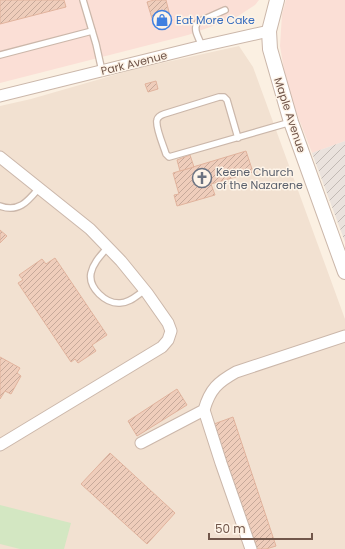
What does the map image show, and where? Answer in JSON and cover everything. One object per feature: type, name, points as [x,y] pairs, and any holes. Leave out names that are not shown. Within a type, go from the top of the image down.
[{"type":"street","name":"Maple Avenue","points":[[277,0],[269,31],[270,49],[291,122],[345,272]]},
{"type":"street","name":"Park Avenue","points":[[0,96],[102,70],[269,31]]},
{"type":"street","points":[[0,157],[85,225],[108,247],[145,290],[168,323],[171,331],[168,340],[162,347],[0,445]]},
{"type":"street","points":[[251,549],[204,410],[207,400],[212,390],[222,380],[236,372],[345,336]]},
{"type":"street","points":[[142,443],[204,410]]},
{"type":"lane","points":[[83,0],[102,70]]},
{"type":"lane","points":[[202,46],[195,29],[195,25],[198,22],[225,10]]},
{"type":"lane","points":[[0,55],[92,31]]},
{"type":"lane","points":[[238,138],[227,100],[224,97],[212,99],[160,116],[157,120],[166,154],[169,157],[238,138],[291,122]]},
{"type":"lane","points":[[0,206],[6,208],[18,207],[26,202],[39,188]]},
{"type":"lane","points":[[108,247],[97,260],[91,273],[91,279],[96,291],[108,301],[120,304],[130,300],[145,290]]},
{"type":"shaded area","points":[[0,0],[259,0],[255,5],[235,18],[188,35],[0,83]]},
{"type":"shaded area","points":[[286,0],[345,0],[345,141],[312,153],[287,88],[280,46],[282,14]]},
{"type":"shaded area","points":[[239,46],[253,67],[345,319],[345,549],[0,549],[0,106],[31,99],[135,69]]},
{"type":"shaded area","points":[[345,141],[345,242],[312,153]]},
{"type":"green space","points":[[0,505],[71,523],[64,549],[20,549],[0,544]]},
{"type":"building","points":[[0,0],[64,0],[66,7],[0,24]]},
{"type":"building","points":[[154,0],[166,0],[171,20],[154,25],[147,2]]},
{"type":"building","points":[[156,81],[158,89],[148,92],[145,84]]},
{"type":"building","name":"Keene Church of the Nazarene","points":[[246,151],[253,172],[211,184],[215,195],[177,206],[174,195],[179,194],[173,173]]},
{"type":"building","name":"Keene Church of the Nazarene","points":[[190,155],[194,167],[180,171],[177,160]]},
{"type":"building","points":[[0,230],[7,236],[0,243]]},
{"type":"building","points":[[55,258],[107,335],[92,345],[96,351],[78,363],[75,359],[71,362],[18,283],[23,280],[19,275],[42,259],[46,264]]},
{"type":"building","points":[[0,357],[20,368],[17,373],[21,376],[11,394],[5,391],[0,399]]},
{"type":"building","points":[[177,389],[187,405],[137,436],[128,421]]},
{"type":"building","points":[[233,417],[276,546],[266,549],[256,549],[214,424]]},
{"type":"building","points":[[110,453],[175,513],[147,544],[81,484]]},
{"type":"place","name":"Eat More Cake","points":[[162,20]]},
{"type":"place","name":"Keene Church of the Nazarene","points":[[202,178]]}]
